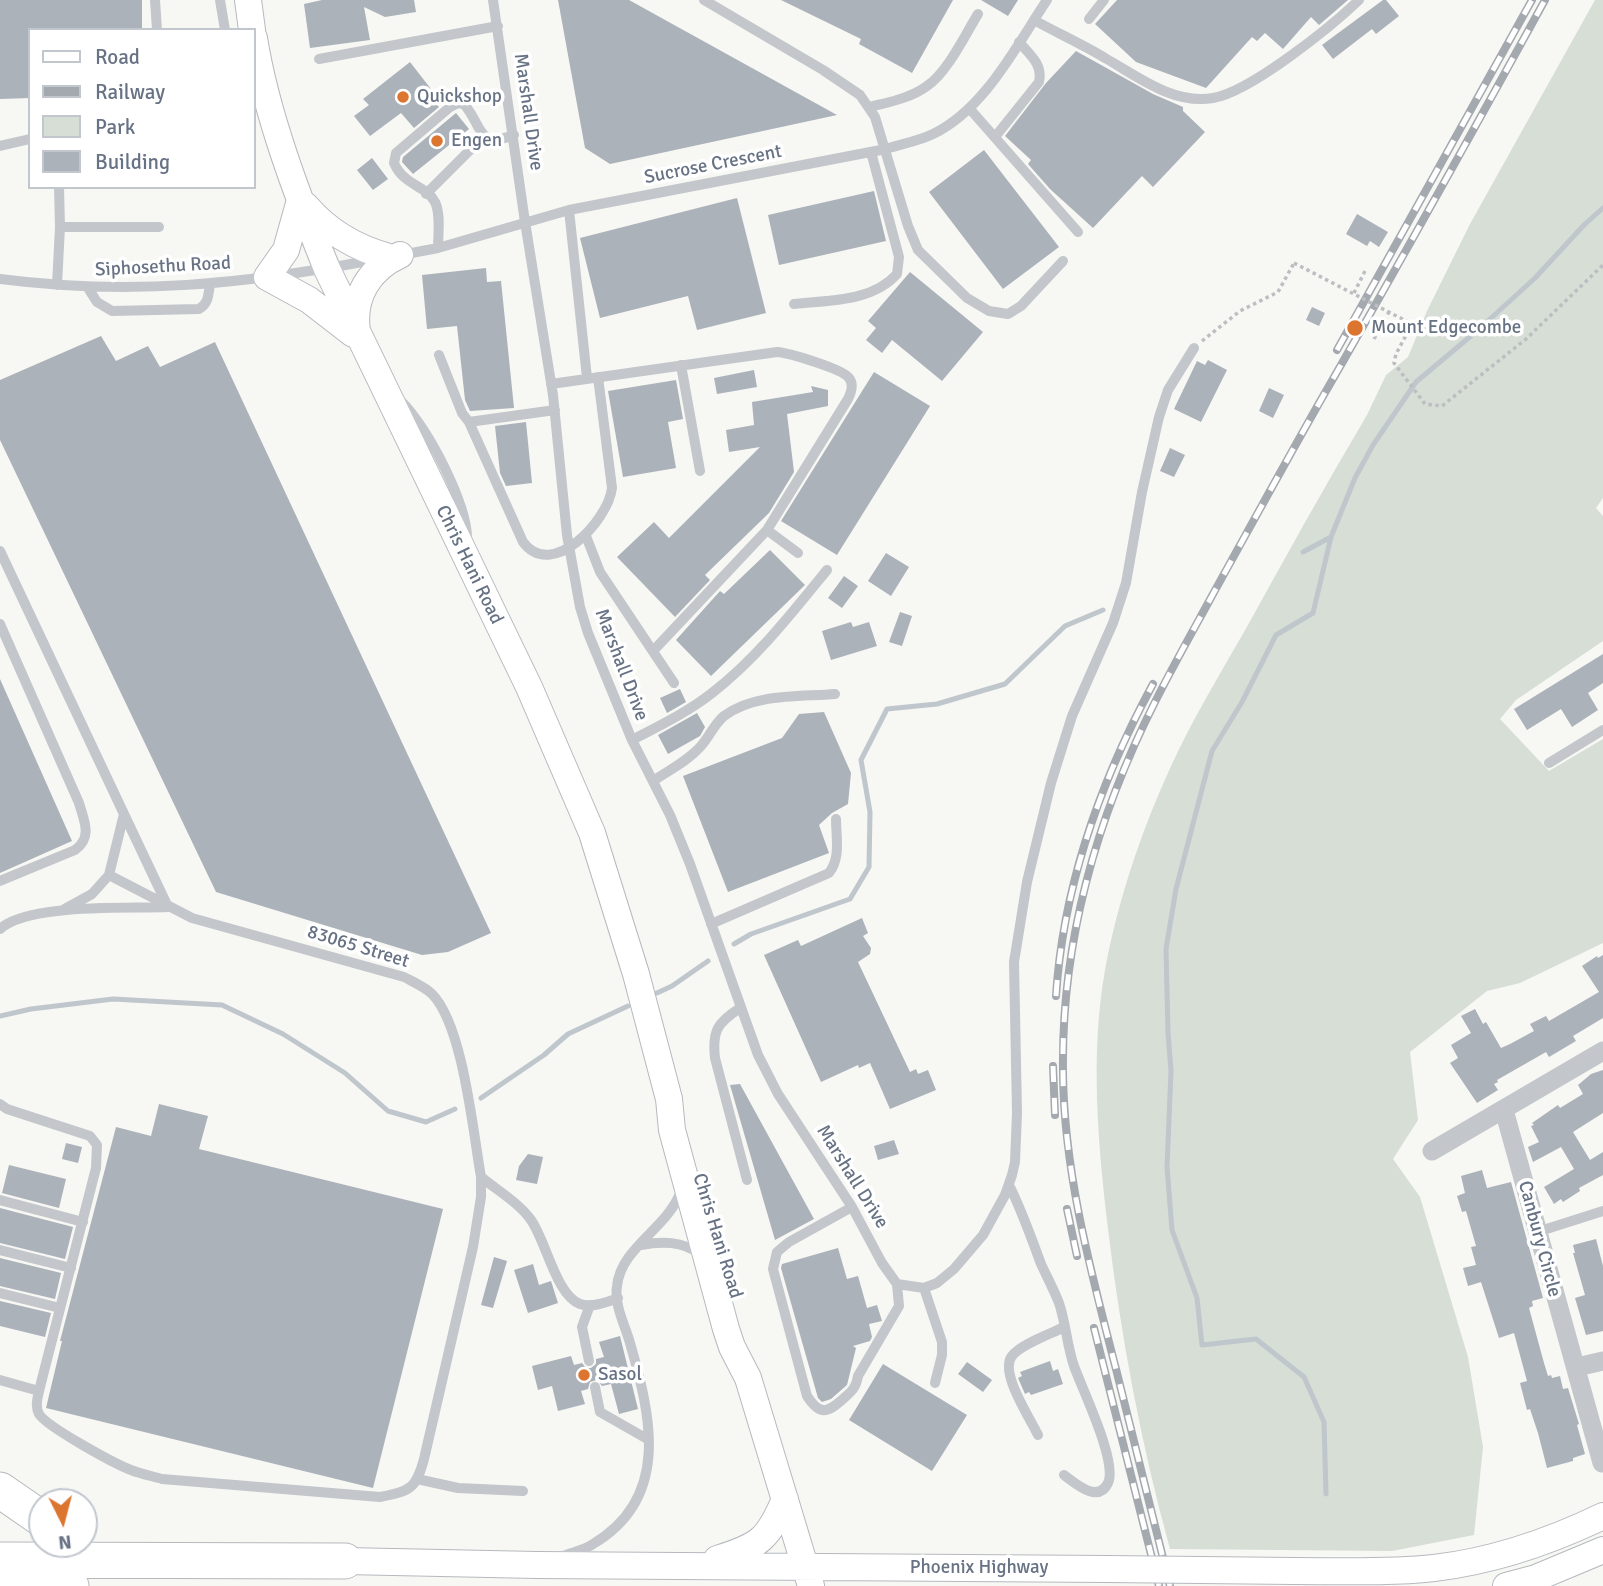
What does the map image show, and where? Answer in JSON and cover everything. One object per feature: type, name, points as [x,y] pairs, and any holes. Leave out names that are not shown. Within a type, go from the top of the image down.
[{"type":"highway","points":[[0,1490],[28,1512]]},
{"type":"highway","points":[[98,1541],[132,1549],[345,1561]]},
{"type":"highway","points":[[0,1560],[345,1561]]},
{"type":"highway","points":[[0,1585],[71,1586]]},
{"type":"main road","points":[[248,0],[253,28]]},
{"type":"main road","name":"Chris Hani Road","points":[[256,56],[260,92],[327,269],[551,736],[592,834],[636,974],[669,1099],[672,1130],[732,1347],[748,1378],[808,1577]]},
{"type":"main road","points":[[300,200],[312,214],[341,237],[364,249],[394,256]]},
{"type":"main road","points":[[300,200],[286,250],[267,277],[325,311],[360,340]]},
{"type":"main road","points":[[360,340],[356,316],[361,293],[366,282],[394,256]]},
{"type":"main road","name":"Chris Hani Road","points":[[669,1099],[684,1128],[744,1325],[748,1378]]},
{"type":"main road","points":[[696,1566],[755,1545],[766,1536],[774,1524],[785,1499]]},
{"type":"main road","name":"Phoenix Highway","points":[[345,1561],[696,1566],[808,1577],[1107,1569],[1386,1571],[1446,1566],[1529,1547],[1603,1516]]},
{"type":"main road","points":[[1506,1586],[1536,1578],[1603,1550]]},
{"type":"street","points":[[1432,1151],[1603,1051]]},
{"type":"street","name":"Canbury Circle","points":[[1504,1110],[1602,1463]]},
{"type":"street","points":[[1577,1367],[1603,1361]]},
{"type":"lane","points":[[155,0],[157,28]]},
{"type":"lane","points":[[220,0],[225,28]]},
{"type":"lane","name":"Marshall Drive","points":[[493,0],[555,410],[569,548],[580,607],[588,633],[632,740],[690,864],[758,1055],[778,1094],[852,1207],[882,1263],[898,1284]]},
{"type":"lane","points":[[704,0],[823,70],[859,95],[870,107],[918,250],[967,299],[989,311],[1008,314],[1021,306],[1063,261]]},
{"type":"lane","name":"Sucrose Crescent","points":[[327,269],[439,248],[569,211],[886,149],[932,135],[969,108],[985,90],[1047,0]]},
{"type":"lane","points":[[1089,19],[1104,0]]},
{"type":"lane","points":[[1034,20],[1106,58],[1143,83],[1177,94],[1214,98],[1236,90],[1273,68],[1359,0]]},
{"type":"lane","points":[[870,107],[914,94],[930,85],[941,73],[978,14]]},
{"type":"lane","points":[[319,59],[498,26]]},
{"type":"lane","points":[[995,137],[1038,82],[1041,73],[1039,64],[1019,43]]},
{"type":"lane","points":[[439,248],[436,205],[397,171],[394,163],[396,153],[458,103],[464,104],[484,136],[491,141],[514,135]]},
{"type":"lane","points":[[969,108],[1078,232]]},
{"type":"lane","points":[[426,194],[484,136]]},
{"type":"lane","points":[[0,146],[28,139]]},
{"type":"lane","points":[[794,304],[855,297],[878,290],[897,274],[899,257],[871,152]]},
{"type":"lane","points":[[57,285],[59,189]]},
{"type":"lane","points":[[439,355],[462,413],[469,422],[523,542],[530,551],[544,555],[569,548],[586,536],[611,500],[612,488],[569,211]]},
{"type":"lane","points":[[60,227],[159,227]]},
{"type":"lane","name":"Siphosethu Road","points":[[0,279],[88,288],[209,285],[327,269]]},
{"type":"lane","points":[[88,288],[104,307],[122,312],[199,309],[208,299],[209,285]]},
{"type":"lane","points":[[852,1207],[783,1247],[777,1252],[773,1269],[807,1396],[813,1406],[826,1411],[835,1407],[855,1389],[858,1376],[899,1306],[898,1284],[924,1287],[937,1283],[954,1269],[982,1235],[1009,1185],[1015,1162],[1017,1113],[1014,962],[1027,882],[1051,783],[1072,716],[1113,623],[1126,583],[1142,492],[1165,399],[1178,370],[1194,348]]},
{"type":"lane","points":[[551,384],[788,352],[849,376],[852,383],[848,399],[767,530],[653,651]]},
{"type":"lane","points":[[681,365],[700,471]]},
{"type":"lane","points":[[469,422],[555,410]]},
{"type":"lane","points":[[767,530],[798,553]]},
{"type":"lane","points":[[586,536],[600,572],[674,683]]},
{"type":"lane","points":[[0,551],[169,907]]},
{"type":"lane","points":[[632,740],[674,719],[712,694],[778,630],[827,570]]},
{"type":"lane","points":[[0,624],[79,803],[87,833],[82,845],[75,849],[0,881]]},
{"type":"lane","points":[[653,781],[689,758],[724,716],[741,707],[763,700],[835,694]]},
{"type":"lane","points":[[1549,763],[1603,730]]},
{"type":"lane","points":[[109,875],[124,814]]},
{"type":"lane","points":[[711,924],[829,873],[835,866],[836,819]]},
{"type":"lane","name":"83065 Street","points":[[63,911],[92,894],[109,875],[192,918],[404,977],[431,993],[448,1017],[457,1042],[481,1177],[481,1197],[473,1247],[417,1479]]},
{"type":"lane","name":"83065 Street","points":[[0,929],[6,923],[25,915],[169,907]]},
{"type":"lane","points":[[740,1008],[720,1023],[713,1040],[747,1180]]},
{"type":"lane","points":[[0,1105],[90,1136],[97,1145],[98,1156],[83,1222],[39,1391],[37,1411],[41,1418],[132,1471],[162,1479],[380,1497],[408,1490],[417,1479],[458,1488],[523,1491]]},
{"type":"lane","points":[[481,1177],[529,1216],[540,1233],[563,1288],[580,1304],[590,1305],[618,1298]]},
{"type":"lane","points":[[537,1565],[592,1545],[620,1525],[632,1510],[643,1487],[649,1466],[646,1409],[616,1287],[628,1255],[676,1205],[685,1180]]},
{"type":"lane","points":[[1009,1185],[1025,1217],[1059,1305],[1073,1363],[1105,1447],[1111,1474],[1104,1488],[1095,1492],[1084,1491],[1063,1475]]},
{"type":"lane","points":[[0,1200],[83,1222]]},
{"type":"lane","points":[[1537,1233],[1603,1211]]},
{"type":"lane","points":[[640,1245],[660,1242],[676,1244],[697,1252],[708,1262]]},
{"type":"lane","points":[[0,1250],[71,1268]]},
{"type":"lane","points":[[924,1287],[942,1342],[942,1355],[935,1383]]},
{"type":"lane","points":[[0,1293],[60,1308]]},
{"type":"lane","points":[[589,1361],[582,1327],[590,1305]]},
{"type":"lane","points":[[1038,1435],[1007,1369],[1012,1356],[1021,1348],[1065,1327]]},
{"type":"lane","points":[[0,1380],[39,1391]]},
{"type":"lane","points":[[595,1387],[600,1412],[649,1440]]},
{"type":"path","points":[[1194,348],[1240,311],[1278,292],[1294,263],[1412,324],[1395,354],[1394,363],[1425,404],[1442,406],[1526,339],[1603,265]]},
{"type":"path","points":[[1354,293],[1366,269]]},
{"type":"path","points":[[1374,339],[1389,312]]},
{"type":"green space","points":[[1595,0],[1603,0],[1603,498],[1596,508],[1603,516],[1603,641],[1516,700],[1500,719],[1549,771],[1603,739],[1603,943],[1520,983],[1487,991],[1410,1052],[1418,1120],[1393,1159],[1420,1197],[1468,1357],[1483,1447],[1474,1535],[1392,1551],[1170,1549],[1141,1430],[1126,1350],[1101,1165],[1097,1100],[1100,1002],[1120,905],[1152,810],[1194,720],[1367,415],[1386,375],[1408,357],[1427,311],[1470,224]]},
{"type":"building","points":[[0,0],[142,0],[142,28],[28,28],[28,98],[0,99]]},
{"type":"building","points":[[322,0],[414,0],[416,12],[385,17],[364,7],[370,40],[310,48],[304,4]]},
{"type":"building","points":[[558,0],[629,0],[837,115],[610,164],[585,148]]},
{"type":"building","points":[[781,0],[953,0],[912,73],[859,44],[861,39]]},
{"type":"building","points":[[981,0],[1018,0],[1008,16]]},
{"type":"building","points":[[1117,0],[1348,0],[1319,25],[1311,17],[1283,49],[1265,33],[1257,41],[1252,37],[1206,88],[1136,62],[1095,24]]},
{"type":"building","points":[[1386,0],[1399,16],[1376,34],[1372,29],[1333,59],[1322,45]]},
{"type":"building","points":[[1076,51],[1153,94],[1183,107],[1183,111],[1205,132],[1153,187],[1142,176],[1093,228],[1050,189],[1028,164],[1031,160],[1005,136],[1046,83]]},
{"type":"building","points":[[410,62],[431,89],[427,92],[439,107],[414,128],[401,113],[370,136],[354,116],[369,105],[363,99]]},
{"type":"building","points":[[456,113],[469,129],[413,174],[402,162],[403,157]]},
{"type":"building","points":[[984,150],[1059,247],[1003,289],[929,192]]},
{"type":"building","points":[[372,158],[388,179],[373,190],[357,170]]},
{"type":"building","points":[[874,191],[886,241],[779,265],[768,215]]},
{"type":"building","points":[[737,198],[766,313],[697,330],[688,296],[600,318],[580,238]]},
{"type":"building","points":[[1357,214],[1388,232],[1379,247],[1370,241],[1367,246],[1346,234]]},
{"type":"building","points":[[486,268],[487,282],[501,281],[514,408],[470,411],[465,400],[457,326],[427,329],[422,275]]},
{"type":"building","points":[[910,272],[983,332],[942,381],[892,340],[882,353],[866,340],[876,328],[868,321]]},
{"type":"building","points":[[1312,307],[1325,313],[1319,326],[1306,320]]},
{"type":"building","points":[[101,336],[116,361],[148,346],[160,367],[215,342],[491,933],[448,952],[422,955],[216,892],[0,440],[0,380]]},
{"type":"building","points":[[1208,360],[1227,370],[1201,422],[1174,409],[1197,361],[1205,365]]},
{"type":"building","points":[[754,370],[757,387],[717,394],[714,378]]},
{"type":"building","points":[[874,372],[930,406],[837,555],[781,521]]},
{"type":"building","points":[[676,380],[683,419],[668,422],[676,468],[623,477],[608,391]]},
{"type":"building","points":[[811,386],[828,390],[828,406],[787,414],[794,472],[769,513],[705,575],[710,580],[675,617],[617,557],[654,522],[669,538],[760,447],[729,452],[726,430],[754,425],[752,402],[813,392]]},
{"type":"building","points":[[1269,388],[1284,395],[1273,418],[1259,411]]},
{"type":"building","points":[[526,422],[532,483],[506,486],[500,473],[495,426]]},
{"type":"building","points":[[1170,448],[1185,455],[1174,477],[1160,471]]},
{"type":"building","points":[[770,550],[805,585],[711,676],[676,640],[720,591],[724,594]]},
{"type":"building","points":[[886,553],[909,567],[891,596],[868,581]]},
{"type":"building","points":[[844,576],[858,586],[842,608],[828,598]]},
{"type":"building","points":[[900,612],[912,616],[902,646],[889,642]]},
{"type":"building","points":[[851,622],[853,627],[869,622],[877,646],[831,660],[822,631]]},
{"type":"building","points":[[1603,654],[1603,683],[1588,693],[1598,710],[1572,727],[1561,709],[1527,730],[1514,709]]},
{"type":"building","points":[[0,679],[72,841],[0,873]]},
{"type":"building","points":[[680,689],[686,702],[667,713],[660,698]]},
{"type":"building","points":[[824,712],[851,773],[848,804],[819,825],[829,853],[728,892],[683,776],[782,738],[799,714]]},
{"type":"building","points":[[697,713],[705,727],[700,736],[668,754],[658,735]]},
{"type":"building","points":[[862,918],[868,933],[863,936],[871,948],[870,954],[858,962],[910,1072],[916,1069],[918,1074],[928,1070],[936,1090],[890,1109],[870,1063],[859,1068],[858,1065],[821,1082],[764,955],[798,940],[801,946]]},
{"type":"building","points":[[1603,955],[1603,1018],[1573,1036],[1576,1041],[1549,1057],[1546,1052],[1497,1080],[1494,1084],[1498,1090],[1477,1103],[1450,1063],[1458,1058],[1451,1045],[1471,1033],[1461,1016],[1475,1009],[1501,1048],[1534,1031],[1530,1024],[1546,1016],[1549,1021],[1599,992],[1582,966]]},
{"type":"building","points":[[1603,1070],[1603,1113],[1573,1132],[1590,1160],[1603,1152],[1603,1175],[1579,1188],[1580,1191],[1563,1202],[1561,1199],[1554,1204],[1544,1187],[1574,1169],[1561,1147],[1533,1162],[1528,1147],[1539,1142],[1532,1123],[1558,1105],[1560,1108],[1583,1094],[1578,1085],[1591,1074]]},
{"type":"building","points":[[740,1084],[814,1219],[775,1240],[730,1085]]},
{"type":"building","points":[[159,1104],[208,1116],[199,1149],[443,1209],[373,1488],[46,1408],[60,1341],[116,1127],[151,1136]]},
{"type":"building","points":[[894,1140],[899,1154],[878,1160],[874,1146]]},
{"type":"building","points":[[66,1143],[82,1147],[78,1163],[62,1159]]},
{"type":"building","points":[[528,1154],[543,1157],[537,1184],[516,1180],[519,1166]]},
{"type":"building","points":[[9,1165],[66,1179],[59,1208],[2,1193]]},
{"type":"building","points":[[1482,1170],[1487,1188],[1511,1182],[1543,1298],[1532,1301],[1533,1306],[1529,1308],[1544,1363],[1548,1376],[1560,1376],[1563,1389],[1568,1388],[1579,1424],[1577,1425],[1585,1454],[1573,1458],[1573,1461],[1547,1468],[1520,1383],[1527,1381],[1514,1333],[1499,1338],[1481,1282],[1468,1286],[1463,1268],[1476,1265],[1471,1247],[1476,1246],[1466,1211],[1462,1212],[1457,1196],[1465,1193],[1461,1176]]},
{"type":"building","points":[[0,1208],[73,1227],[65,1259],[0,1243]]},
{"type":"building","points":[[1596,1239],[1603,1266],[1603,1331],[1586,1335],[1575,1298],[1585,1295],[1573,1245]]},
{"type":"building","points":[[838,1248],[847,1279],[858,1276],[867,1308],[877,1305],[882,1321],[869,1324],[872,1337],[870,1341],[853,1346],[856,1348],[847,1385],[831,1399],[822,1402],[818,1398],[781,1268],[782,1264]]},
{"type":"building","points":[[494,1257],[507,1261],[493,1308],[481,1305]]},
{"type":"building","points":[[0,1258],[61,1273],[55,1299],[0,1286]]},
{"type":"building","points":[[533,1264],[539,1285],[551,1281],[558,1303],[528,1313],[514,1270]]},
{"type":"building","points":[[0,1301],[51,1313],[45,1337],[0,1326]]},
{"type":"building","name":"Sasol","points":[[620,1336],[638,1409],[619,1414],[611,1384],[602,1386],[597,1380],[590,1382],[588,1389],[581,1391],[585,1404],[558,1411],[552,1386],[538,1390],[532,1366],[571,1356],[574,1365],[582,1363],[586,1368],[591,1368],[596,1364],[596,1359],[604,1357],[599,1342]]},
{"type":"building","points":[[1050,1361],[1053,1371],[1058,1369],[1063,1384],[1031,1395],[1029,1392],[1025,1394],[1018,1378],[1022,1376],[1020,1372]]},
{"type":"building","points":[[967,1362],[992,1380],[983,1392],[958,1374]]},
{"type":"building","points":[[883,1364],[967,1415],[932,1471],[849,1420]]},
{"type":"waterway","points":[[1326,1494],[1324,1422],[1304,1377],[1256,1339],[1202,1345],[1197,1298],[1172,1230],[1167,1167],[1171,1071],[1166,949],[1176,889],[1212,751],[1242,702],[1276,635],[1313,613],[1331,537],[1355,478],[1373,445],[1416,382],[1535,278],[1603,208]]},
{"type":"waterway","points":[[1303,552],[1331,537]]},
{"type":"waterway","points":[[734,944],[751,934],[850,899],[869,867],[870,812],[861,760],[887,709],[937,704],[1005,684],[1065,626],[1103,610]]},
{"type":"waterway","points":[[657,993],[708,961]]},
{"type":"waterway","points":[[0,1016],[31,1009],[113,999],[222,1005],[283,1034],[345,1073],[388,1111],[426,1122],[455,1109]]},
{"type":"waterway","points":[[481,1098],[544,1055],[568,1034],[628,1006]]},
{"type":"railway","points":[[1337,350],[1532,0]]},
{"type":"railway","points":[[1170,1586],[1080,1222],[1068,1148],[1063,1073],[1064,1024],[1068,976],[1087,881],[1116,789],[1163,687],[1545,0]]},
{"type":"railway","points":[[1056,996],[1067,915],[1088,835],[1117,758],[1153,684]]},
{"type":"railway","points":[[1053,1066],[1055,1115]]},
{"type":"railway","points":[[1067,1209],[1077,1256]]},
{"type":"railway","points":[[1094,1328],[1159,1586]]},
{"type":"place","name":"Quickshop","points":[[403,97]]},
{"type":"place","name":"Engen","points":[[437,141]]},
{"type":"place","name":"Mount Edgecombe","points":[[1355,328]]},
{"type":"place","name":"Sasol","points":[[584,1375]]}]
